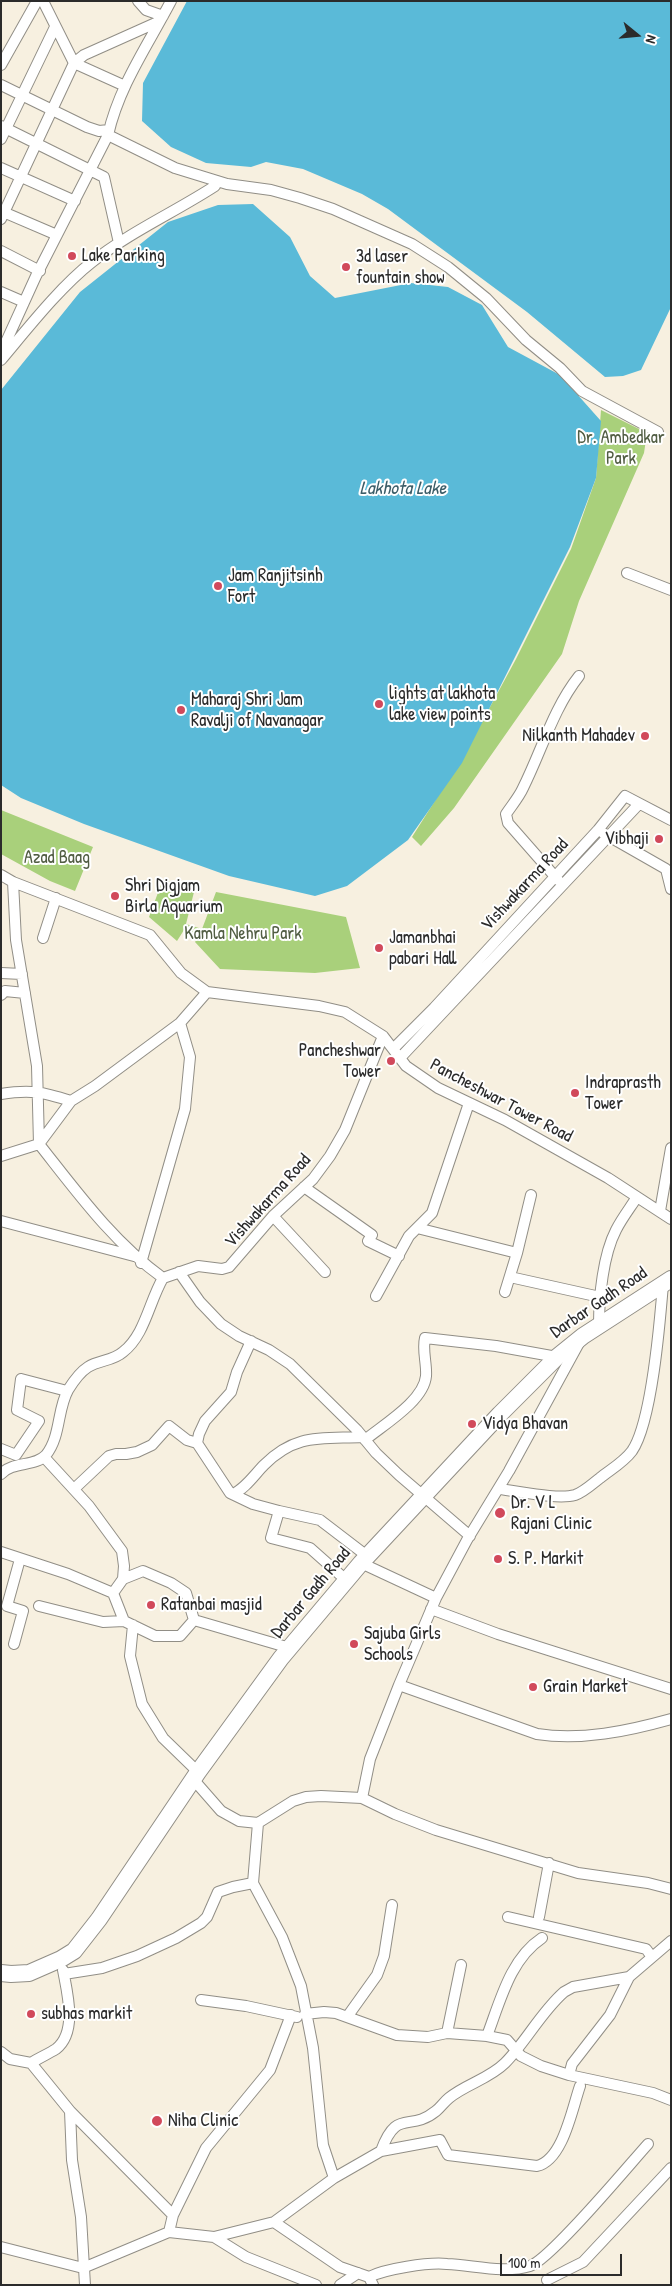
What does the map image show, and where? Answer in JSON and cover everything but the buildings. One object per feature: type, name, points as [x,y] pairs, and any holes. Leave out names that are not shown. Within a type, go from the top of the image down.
[{"type":"main road","name":"Darbar Gadh Road","points":[[1,1973],[30,1973],[62,1967],[84,1939],[195,1776],[290,1648],[346,1580],[556,1357],[582,1336],[667,1281]]},
{"type":"street","points":[[1,65],[37,1]]},
{"type":"street","points":[[43,1],[74,63],[125,86]]},
{"type":"street","points":[[138,1],[146,10],[162,18]]},
{"type":"street","points":[[1,353],[4,336],[24,302],[108,133],[125,86],[171,1]]},
{"type":"street","points":[[57,235],[2,214],[53,111],[74,63],[84,55],[162,18]]},
{"type":"street","points":[[1,139],[4,128],[23,95],[55,27]]},
{"type":"street","points":[[1,85],[94,130],[108,133],[175,168],[227,184],[271,190],[300,198],[333,209],[412,244],[448,268],[486,298],[526,340],[560,368],[582,391],[658,432]]},
{"type":"street","points":[[4,128],[104,177],[119,243]]},
{"type":"street","points":[[1,168],[74,201]]},
{"type":"street","points":[[1,360],[42,312],[90,263],[119,243],[215,186]]},
{"type":"street","points":[[1,251],[39,271]]},
{"type":"street","points":[[1,292],[24,302]]},
{"type":"street","points":[[627,573],[671,590]]},
{"type":"street","points":[[558,880],[508,823],[506,814],[523,789],[567,690],[579,676]]},
{"type":"street","name":"Vishwakarma Road","points":[[400,1058],[558,880],[625,796],[638,805],[671,820]]},
{"type":"street","name":"Vishwakarma Road","points":[[393,1049],[558,880],[608,836],[638,805]]},
{"type":"street","points":[[598,830],[666,869],[671,889]]},
{"type":"street","name":"Pancheshwar Tower Road","points":[[1,875],[13,882],[150,935],[181,973],[207,992],[319,1006],[345,1012],[383,1036],[412,1071],[432,1084],[505,1120],[671,1219]]},
{"type":"street","points":[[1,1474],[11,1467],[44,1457],[56,1437],[67,1391],[78,1376],[88,1367],[114,1359],[124,1352],[145,1320],[163,1278],[138,1260],[101,1223],[39,1144],[37,1066],[16,940],[13,882]]},
{"type":"street","points":[[43,938],[56,898]]},
{"type":"street","points":[[1,973],[22,974]]},
{"type":"street","points":[[1,995],[5,991],[25,993]]},
{"type":"street","points":[[1,1156],[39,1144],[70,1101],[95,1086],[180,1023],[207,992]]},
{"type":"street","points":[[138,1260],[185,1109],[190,1057],[180,1023]]},
{"type":"street","name":"Vishwakarma Road","points":[[163,1278],[198,1266],[222,1269],[229,1267],[273,1216],[313,1179],[330,1156],[345,1130],[383,1036]]},
{"type":"street","points":[[1,1094],[23,1090],[39,1091],[70,1101]]},
{"type":"street","points":[[376,1296],[408,1236],[432,1213],[469,1103]]},
{"type":"street","points":[[660,1211],[671,1148]]},
{"type":"street","points":[[304,1187],[372,1235],[368,1241],[399,1256]]},
{"type":"street","points":[[505,1292],[531,1195]]},
{"type":"street","points":[[599,1325],[600,1297],[605,1267],[615,1232],[637,1197]]},
{"type":"street","points":[[273,1216],[325,1272]]},
{"type":"street","points":[[1,1221],[138,1260]]},
{"type":"street","points":[[417,1228],[517,1253]]},
{"type":"street","points":[[179,1272],[200,1302],[221,1324],[239,1336],[269,1350],[290,1364],[399,1475],[470,1536]]},
{"type":"street","points":[[510,1276],[600,1297]]},
{"type":"street","points":[[499,1489],[564,1496],[576,1495],[631,1453],[638,1439],[646,1411],[667,1281]]},
{"type":"street","points":[[362,1798],[370,1759],[436,1598],[565,1372],[582,1336]]},
{"type":"street","points":[[233,1494],[267,1462],[290,1444],[309,1439],[364,1438],[408,1405],[420,1392],[426,1378],[425,1338],[496,1346],[556,1357]]},
{"type":"street","points":[[197,1443],[205,1422],[230,1394],[251,1341]]},
{"type":"street","points":[[1,1449],[16,1455],[39,1421],[17,1410],[22,1379],[67,1391]]},
{"type":"street","points":[[74,1489],[110,1456],[137,1452],[152,1445],[169,1426],[186,1440],[197,1443],[224,1487],[233,1494],[253,1504],[320,1520],[364,1560],[436,1598]]},
{"type":"street","points":[[44,1457],[74,1489],[122,1550],[123,1579]]},
{"type":"street","points":[[279,1511],[271,1538],[310,1548],[346,1580]]},
{"type":"street","points":[[1,1552],[68,1574],[113,1592],[128,1623],[130,1656],[142,1704],[163,1738],[221,1811],[229,1817],[239,1821],[258,1823],[293,1801],[306,1797],[362,1798],[395,1814],[436,1830],[549,1862],[578,1873],[666,1888],[671,1878]]},
{"type":"street","points":[[14,1644],[24,1612],[4,1605],[20,1559]]},
{"type":"street","points":[[113,1592],[123,1579],[143,1571],[171,1583],[186,1593],[194,1620]]},
{"type":"street","points":[[38,1606],[103,1622],[128,1623],[155,1636],[180,1636],[194,1620]]},
{"type":"street","points":[[431,1609],[507,1636],[671,1689]]},
{"type":"street","points":[[194,1620],[290,1648]]},
{"type":"street","points":[[400,1685],[537,1734],[557,1737],[610,1732],[671,1719]]},
{"type":"street","points":[[258,1823],[253,1883],[282,1937],[301,1986],[312,2048],[322,2145],[334,2178]]},
{"type":"street","points":[[530,1946],[538,1920],[549,1862]]},
{"type":"street","points":[[1,2052],[10,2059],[31,2062],[57,2048],[67,2030],[69,2005],[62,1967],[102,1968],[136,1956],[176,1938],[200,1924],[207,1916],[218,1892],[253,1883]]},
{"type":"street","points":[[347,2017],[377,1975],[382,1961],[392,1905]]},
{"type":"street","points":[[508,1917],[538,1920],[646,1949],[652,1957]]},
{"type":"street","points":[[487,2036],[505,1987],[522,1955],[530,1946],[542,1938]]},
{"type":"street","points":[[569,2075],[572,2064],[610,2015],[629,1977],[671,1941]]},
{"type":"street","points":[[447,2033],[461,1965]]},
{"type":"street","points":[[381,2150],[386,2136],[397,2124],[426,2118],[440,2108],[449,2098],[496,2071],[516,2051],[564,1992],[573,1988],[629,1977]]},
{"type":"street","points":[[202,2000],[291,2015],[305,2016],[330,2012],[397,2035],[428,2037],[447,2033],[487,2036],[510,2042],[516,2051],[541,2066],[569,2075],[653,2093],[671,2100]]},
{"type":"street","points":[[169,2232],[173,2215],[206,2148],[270,2070],[291,2015]]},
{"type":"street","points":[[31,2062],[70,2111],[173,2215]]},
{"type":"street","points":[[1,2247],[83,2268],[169,2232],[214,2237],[274,2222],[334,2178],[381,2150],[440,2140],[445,2153],[449,2155],[537,2166],[548,2162],[559,2146],[580,2086]]},
{"type":"street","points":[[70,2111],[72,2160],[80,2217],[84,2285]]},
{"type":"street","points":[[274,2222],[340,2267],[358,2273],[371,2281],[380,2271],[445,2263],[490,2269],[530,2266],[543,2258],[560,2241],[648,2144]]},
{"type":"street","points":[[547,2280],[583,2262],[671,2168]]},
{"type":"street","points":[[214,2237],[246,2257],[316,2285]]},
{"type":"street","points":[[340,2285],[358,2273]]},
{"type":"green space","name":"Dr. Ambedkar Park","points":[[601,410],[647,433],[644,453],[579,601],[562,654],[454,808],[421,846],[412,837],[464,755],[516,659],[571,549],[596,478]]},
{"type":"green space","name":"Azad Baag","points":[[1,810],[93,847],[75,891],[50,881],[1,854]]},
{"type":"green space","name":"Kamla Nehru Park","points":[[163,879],[194,892],[186,924],[202,929],[216,892],[346,917],[360,968],[315,973],[220,969],[195,942],[199,936],[184,930],[177,941],[149,917]]},
{"type":"water","points":[[187,1],[671,1],[671,307],[641,370],[623,376],[605,377],[527,312],[388,209],[362,194],[303,169],[266,162],[251,167],[206,163],[171,147],[142,121],[143,83]]},
{"type":"water","name":"Lakhota Lake","points":[[253,204],[290,237],[310,276],[335,298],[411,283],[448,287],[482,305],[508,347],[560,375],[601,421],[596,478],[570,547],[462,763],[408,840],[347,886],[315,896],[229,876],[84,824],[21,798],[1,785],[1,390],[80,292],[168,222],[218,205]]},
{"type":"place","name":"Lake Parking","points":[[72,256]]},
{"type":"place","name":"3d laser fountain show","points":[[346,267]]},
{"type":"place","name":"Jam Ranjitsinh Fort","points":[[218,586]]},
{"type":"place","name":"lights at lakhota lake view points","points":[[379,704]]},
{"type":"place","name":"Maharaj Shri Jam Ravalji of Navanagar","points":[[181,710]]},
{"type":"place","name":"Nilkanth Mahadev","points":[[645,736]]},
{"type":"place","name":"Vibhaji","points":[[659,839]]},
{"type":"place","name":"Shri Digjam Birla Aquarium","points":[[115,896]]},
{"type":"place","name":"Jamanbhai pabari Hall","points":[[379,948]]},
{"type":"place","name":"Pancheshwar Tower","points":[[391,1061]]},
{"type":"place","name":"Indraprasth Tower","points":[[575,1093]]},
{"type":"place","name":"Vidya Bhavan","points":[[472,1424]]},
{"type":"place","name":"Dr. V L Rajani Clinic","points":[[500,1513]]},
{"type":"place","name":"S. P. Markit","points":[[498,1559]]},
{"type":"place","name":"Ratanbai masjid","points":[[151,1605]]},
{"type":"place","name":"Sajuba Girls Schools","points":[[354,1644]]},
{"type":"place","name":"Grain Market","points":[[533,1687]]},
{"type":"place","name":"subhas markit","points":[[31,2014]]},
{"type":"place","name":"Niha Clinic","points":[[157,2121]]}]
